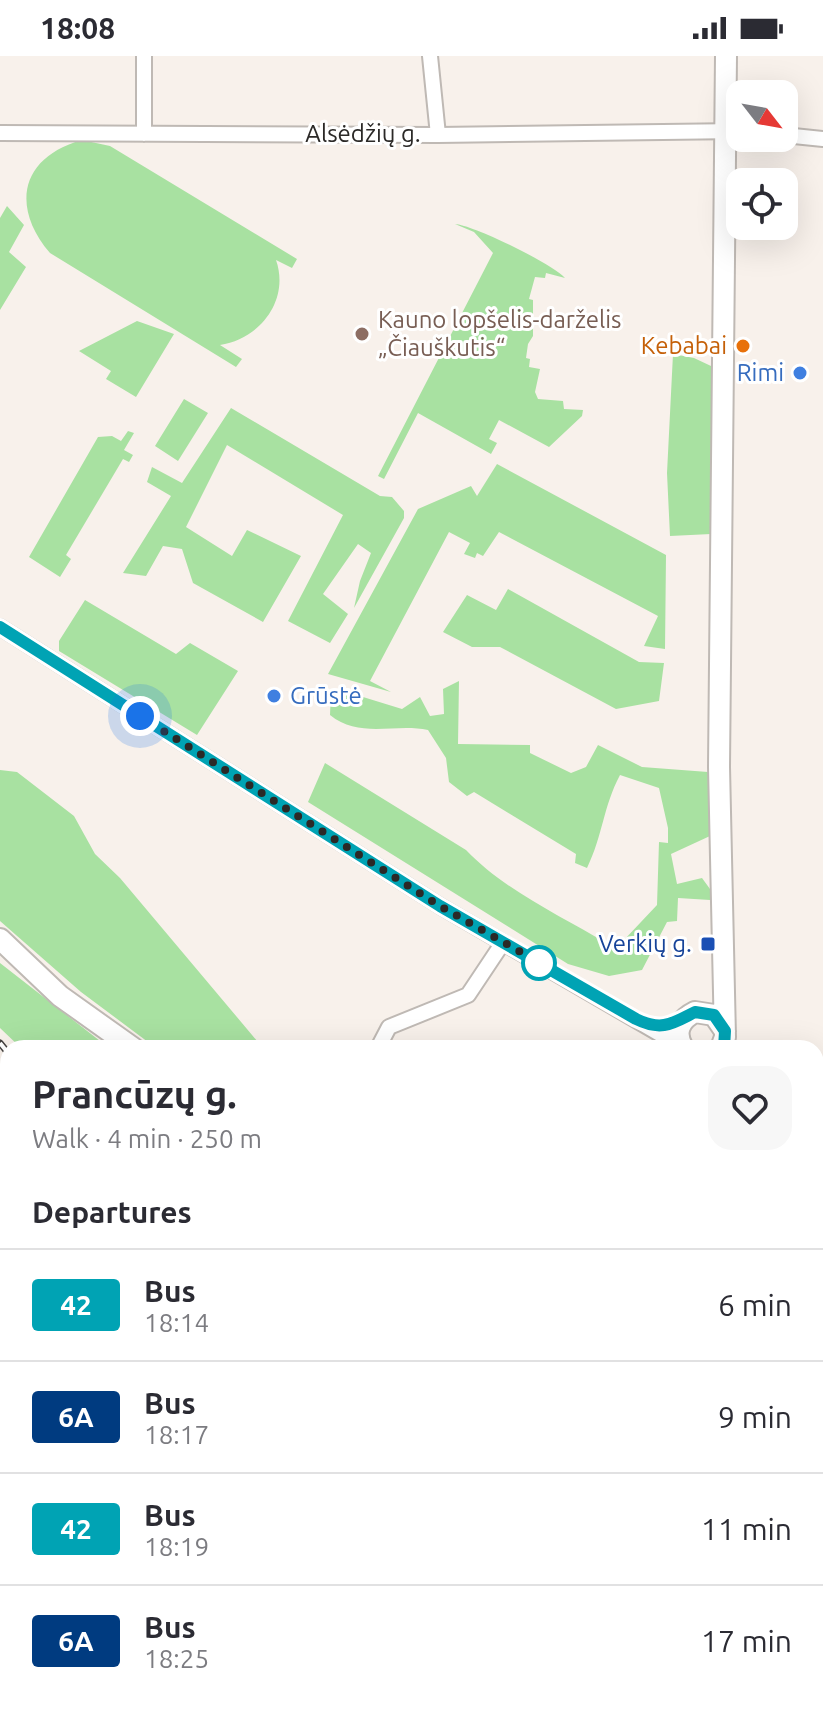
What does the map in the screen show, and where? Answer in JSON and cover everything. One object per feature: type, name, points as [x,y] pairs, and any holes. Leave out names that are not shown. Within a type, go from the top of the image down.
[{"type":"street","points":[[144,56],[144,134]]},
{"type":"street","points":[[430,56],[438,135]]},
{"type":"street","points":[[726,56],[728,80]]},
{"type":"street","name":"Alsėdžių g.","points":[[0,133],[438,135],[726,130]]},
{"type":"street","points":[[798,136],[823,139]]},
{"type":"street","points":[[723,1040],[719,767],[733,152]]},
{"type":"street","points":[[0,627],[502,944],[671,1040]]},
{"type":"street","points":[[0,939],[60,996],[122,1040]]},
{"type":"street","points":[[382,1040],[389,1027],[468,995],[502,944]]},
{"type":"street","points":[[701,1011],[722,970]]},
{"type":"street","points":[[679,1040],[681,1024],[689,1015],[701,1011],[719,1019],[723,1040]]},
{"type":"street","points":[[650,1026],[681,1024]]},
{"type":"green space","points":[[82,140],[110,146],[297,259],[292,268],[276,260],[279,289],[275,303],[259,326],[248,335],[220,345],[242,359],[236,367],[50,253],[37,235],[26,201],[28,185],[46,158]]},
{"type":"green space","points":[[7,206],[24,225],[9,252],[26,267],[0,310],[0,218]]},
{"type":"green space","points":[[455,224],[512,246],[565,278],[546,273],[545,278],[535,277],[529,299],[533,300],[533,336],[526,358],[530,359],[529,367],[540,369],[535,392],[538,399],[563,401],[564,409],[583,410],[582,416],[549,447],[499,420],[489,439],[497,443],[491,454],[418,413],[384,479],[378,476],[493,253],[474,232]]},
{"type":"green space","points":[[137,321],[174,334],[136,397],[106,379],[111,371],[79,351]]},
{"type":"green space","points":[[673,354],[694,358],[711,366],[711,534],[670,536],[667,473]]},
{"type":"green space","points":[[184,399],[208,413],[178,461],[155,446]]},
{"type":"green space","points":[[231,408],[380,496],[392,497],[404,511],[404,518],[354,608],[371,553],[358,544],[323,594],[348,614],[330,643],[288,621],[343,515],[227,445],[186,527],[232,556],[247,530],[301,556],[263,622],[193,583],[182,549],[163,546],[146,576],[123,573],[171,496],[147,482],[152,467],[182,483]]},
{"type":"green space","points":[[128,431],[134,433],[124,450],[133,455],[129,462],[123,459],[66,555],[71,559],[60,577],[29,557],[98,437],[112,436],[121,441]]},
{"type":"green space","points":[[497,464],[666,555],[665,649],[644,646],[658,616],[499,532],[483,556],[477,553],[475,558],[464,554],[470,543],[449,532],[370,681],[391,692],[328,674],[418,509],[471,486],[477,496]]},
{"type":"green space","points":[[508,589],[639,662],[664,663],[659,701],[616,709],[500,647],[472,647],[443,632],[467,595],[496,610]]},
{"type":"green space","points":[[85,600],[176,654],[190,643],[238,671],[197,735],[59,651],[59,641]]},
{"type":"green space","points":[[459,681],[458,744],[530,745],[530,753],[571,773],[586,767],[598,745],[642,767],[708,772],[710,836],[671,854],[677,884],[702,878],[710,889],[710,900],[678,898],[677,921],[667,922],[642,970],[609,976],[568,964],[308,802],[325,763],[466,850],[498,878],[534,902],[608,944],[624,940],[657,905],[659,842],[668,843],[668,828],[659,788],[620,775],[587,868],[575,863],[576,854],[474,792],[467,796],[449,782],[446,758],[428,730],[365,728],[341,722],[330,715],[331,690],[337,689],[402,709],[420,697],[430,716],[444,714],[443,689]]},
{"type":"green space","points":[[0,770],[17,772],[74,816],[95,854],[120,878],[256,1040],[145,1040],[81,992],[0,921]]},
{"type":"green space","points":[[0,963],[99,1040],[13,1040],[0,1028]]},
{"type":"bus line","name":"42","points":[[0,627],[502,944],[650,1026],[681,1024],[695,1012],[708,1012],[723,1024],[725,1040]]},
{"type":"place","name":"Kauno lopšelis-darželis „Čiauškutis“","points":[[362,334]]},
{"type":"place","name":"Kebabai","points":[[743,346]]},
{"type":"place","name":"Rimi","points":[[800,373]]},
{"type":"place","name":"Grūstė","points":[[274,696]]},
{"type":"place","name":"Verkių g.","points":[[708,944]]},
{"type":"route","points":[[140,716],[440,906],[547,967],[539,963]]}]
